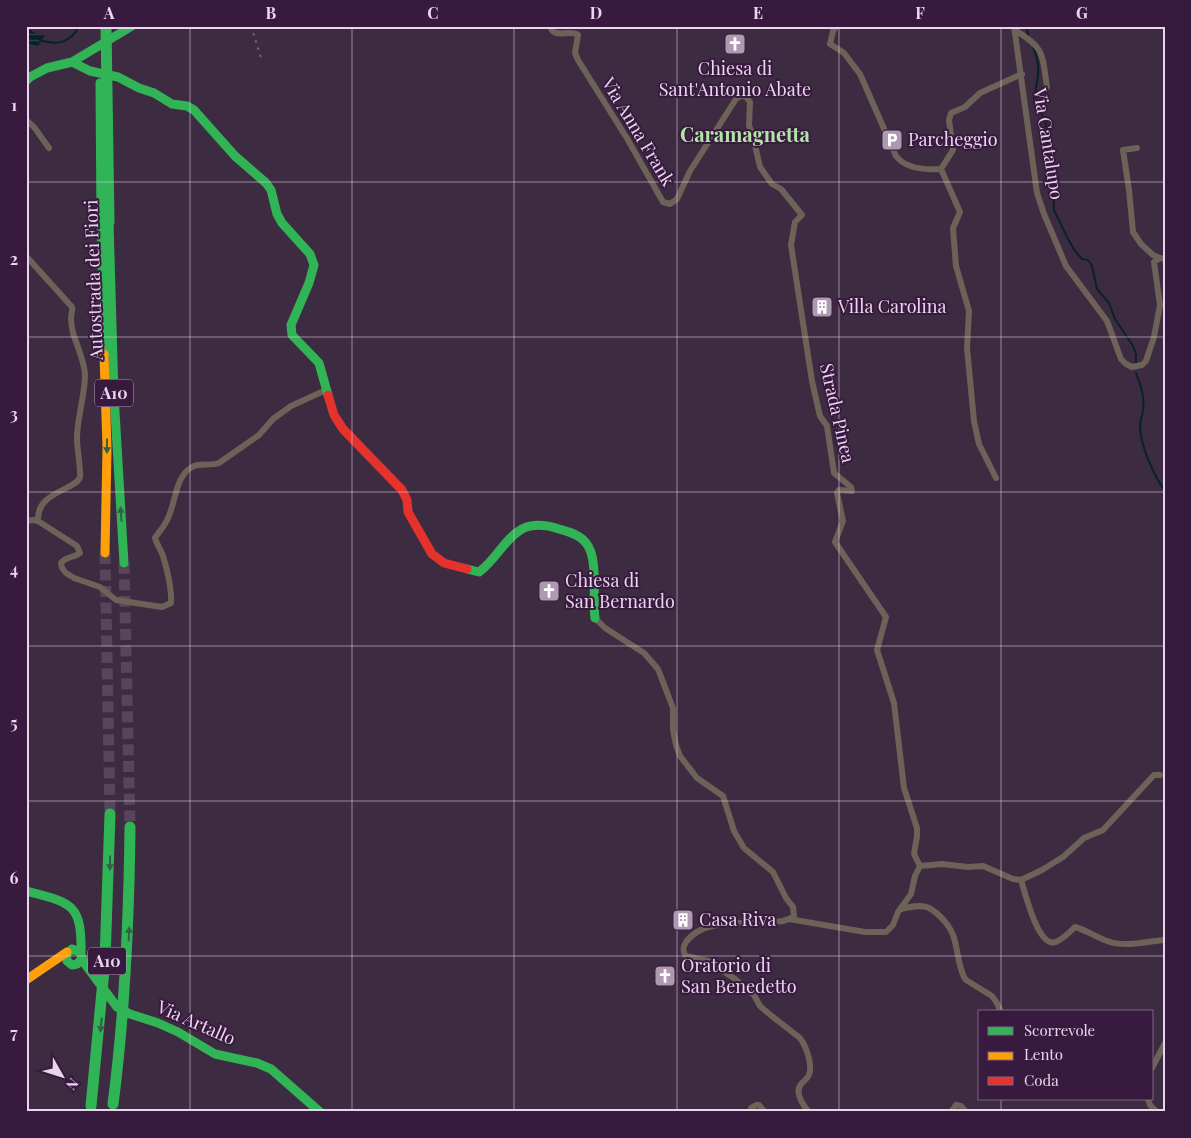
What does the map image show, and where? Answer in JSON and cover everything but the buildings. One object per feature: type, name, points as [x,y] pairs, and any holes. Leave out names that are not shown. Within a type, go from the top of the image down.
[{"type":"main road","name":"Autostrada dei Fiori","points":[[99,26],[105,222],[124,563]]},
{"type":"main road","name":"Autostrada dei Fiori","points":[[105,553],[107,448],[106,26]]},
{"type":"main road","points":[[28,77],[47,68],[72,62],[132,26]]},
{"type":"main road","points":[[72,62],[90,71],[122,78],[172,104],[187,106],[194,110],[235,156],[266,183],[271,190],[277,214],[282,224],[310,254],[314,265],[309,283],[291,325],[292,335],[319,363],[334,415],[343,430],[369,455],[384,474],[402,490],[407,500],[408,512],[429,549],[438,560],[452,566],[479,572],[504,544],[522,529],[535,524],[543,524],[574,534],[585,542],[591,551],[595,568],[592,606],[595,618]]},
{"type":"main road","name":"A10","points":[[90,1109],[106,968],[110,814]]},
{"type":"main road","name":"A10","points":[[112,1108],[126,993],[130,827]]},
{"type":"main road","points":[[26,891],[69,904],[74,908],[80,919],[83,934],[74,957],[47,966],[26,980]]},
{"type":"main road","name":"Via Artallo","points":[[74,957],[91,971],[118,1007],[130,1014],[178,1032],[215,1054],[257,1063],[271,1069],[320,1112]]},
{"type":"street","name":"Via Anna Frank","points":[[550,26],[554,34],[574,33],[578,35],[576,53],[578,60],[628,140],[662,200],[666,203],[673,203],[677,199],[690,171],[720,123],[736,99],[742,96]]},
{"type":"street","points":[[836,26],[830,44],[844,53],[860,74],[884,132],[899,160],[911,166],[941,169],[958,202],[960,212],[953,228],[956,266],[969,311],[968,348],[974,421],[979,444],[996,478]]},
{"type":"street","name":"Via Cantalupo","points":[[1015,28],[1042,52],[1047,87]]},
{"type":"street","name":"Via Cantalupo","points":[[1015,28],[1038,193],[1044,214],[1066,266],[1107,321],[1121,359],[1126,364],[1132,366],[1142,365],[1146,361],[1154,337],[1160,305],[1154,262],[1162,259]]},
{"type":"street","name":"Via Cantalupo","points":[[941,169],[953,150],[948,120],[951,113],[965,107],[980,93],[1022,74]]},
{"type":"street","name":"Strada Pinea","points":[[742,96],[750,102],[749,125],[760,167],[772,184],[781,189],[802,214],[795,222],[791,245],[812,381],[820,416],[827,426],[834,473],[851,487],[852,491],[839,490],[837,493],[843,521],[835,542],[886,617],[876,650],[894,703],[904,788],[917,828],[914,854],[920,866]]},
{"type":"street","points":[[26,120],[34,127],[49,148]]},
{"type":"street","name":"Via Cantalupo","points":[[1137,148],[1123,150],[1133,232],[1141,244],[1153,255],[1162,259]]},
{"type":"street","points":[[26,256],[73,308],[71,319],[85,375],[83,398],[78,417],[79,479],[76,483],[65,487],[42,505],[38,512],[38,522]]},
{"type":"street","points":[[26,521],[34,520],[38,522],[72,542],[79,549],[80,553],[76,556],[66,557],[60,563],[62,568],[74,578],[94,583],[116,600],[162,607],[171,603],[172,593],[163,554],[158,548],[155,538],[166,523],[182,478],[191,467],[198,465],[212,466],[219,463],[259,435],[273,419],[291,406],[326,390]]},
{"type":"street","points":[[595,618],[605,628],[644,653],[658,669],[673,708],[673,730],[680,756],[697,778],[723,796],[740,844],[773,872],[793,908],[794,916],[789,919]]},
{"type":"street","points":[[809,1112],[802,1102],[799,1093],[800,1086],[808,1078],[810,1072],[810,1064],[804,1043],[768,1014],[760,1006],[754,995],[735,979],[708,961],[686,956],[683,947],[688,940],[707,928],[729,924],[789,919],[865,932],[890,930],[898,912],[911,894],[915,876],[920,866],[942,864],[968,867],[983,866],[1013,879],[1021,880],[1064,857],[1084,838],[1103,830],[1154,775],[1160,775]]},
{"type":"street","points":[[1021,880],[1036,928],[1046,940],[1056,942],[1075,927],[1087,930],[1106,941],[1120,944],[1165,940]]},
{"type":"street","points":[[901,909],[915,906],[928,908],[946,923],[954,938],[964,977],[992,996],[1000,1010]]},
{"type":"street","points":[[1154,1064],[1165,1043]]},
{"type":"street","points":[[1148,1100],[1150,1105],[1157,1112]]},
{"type":"street","points":[[752,1112],[751,1108],[756,1105],[759,1105],[765,1112]]},
{"type":"street","points":[[951,1112],[956,1105],[961,1106],[966,1112]]},
{"type":"shaded area","points":[[26,27],[35,33],[45,36],[38,46],[26,43]]},
{"type":"waterway","points":[[40,40],[52,43],[62,42],[72,36],[79,26]]},
{"type":"waterway","points":[[1027,26],[1028,36]]},
{"type":"waterway","points":[[1033,47],[1038,62],[1034,102],[1044,118],[1048,133],[1052,160],[1054,210],[1075,251],[1082,259],[1088,260],[1092,266],[1097,289],[1109,303],[1115,319],[1133,346],[1136,362]]},
{"type":"waterway","points":[[1136,373],[1143,396],[1140,426],[1142,442],[1152,469],[1165,491]]},
{"type":"tunnel","points":[[105,553],[110,814]]},
{"type":"tunnel","points":[[124,563],[130,827]]},
{"type":"railway","points":[[251,26],[262,61]]},
{"type":"traffic: fast","points":[[106,26],[109,222]]},
{"type":"traffic: fast","points":[[26,81],[47,68],[72,62],[132,26]]},
{"type":"traffic: fast","points":[[72,62],[90,71],[118,77],[139,88],[154,93],[172,104],[187,106],[194,110],[235,156],[266,183],[271,190],[277,214],[282,223],[310,254],[314,265],[309,283],[291,325],[292,335],[319,363],[328,395]]},
{"type":"traffic: fast","points":[[100,83],[104,354]]},
{"type":"traffic: fast","points":[[109,222],[114,395],[124,563]]},
{"type":"traffic: fast","points":[[467,569],[479,572],[510,538],[527,527],[545,526],[570,533],[581,538],[590,550],[594,568],[595,618]]},
{"type":"traffic: fast","points":[[91,1106],[105,960],[110,814]]},
{"type":"traffic: fast","points":[[113,1104],[126,966],[130,827]]},
{"type":"traffic: fast","points":[[26,891],[55,899],[72,908],[79,925],[81,955]]},
{"type":"traffic: fast","points":[[82,959],[77,964],[72,965],[67,961],[66,955],[72,949],[80,952],[85,964],[117,1007],[130,1014],[178,1032],[215,1054],[257,1063],[271,1069],[320,1112]]},
{"type":"traffic: slow","points":[[104,354],[107,448],[105,553]]},
{"type":"traffic: slow","points":[[26,980],[67,952]]},
{"type":"traffic: jam","points":[[328,395],[334,415],[343,429],[402,490],[407,500],[408,512],[432,554],[444,563],[467,569]]},
{"type":"place","name":"Chiesa di Sant'Antonio Abate","points":[[735,44]]},
{"type":"place","name":"Parcheggio","points":[[892,140]]},
{"type":"place","name":"Villa Carolina","points":[[822,307]]},
{"type":"place","name":"Chiesa di San Bernardo","points":[[549,591]]},
{"type":"place","name":"Casa Riva","points":[[683,920]]},
{"type":"place","name":"Oratorio di San Benedetto","points":[[665,976]]},
{"type":"district","name":"Caramagnetta","points":[[745,135]]}]
